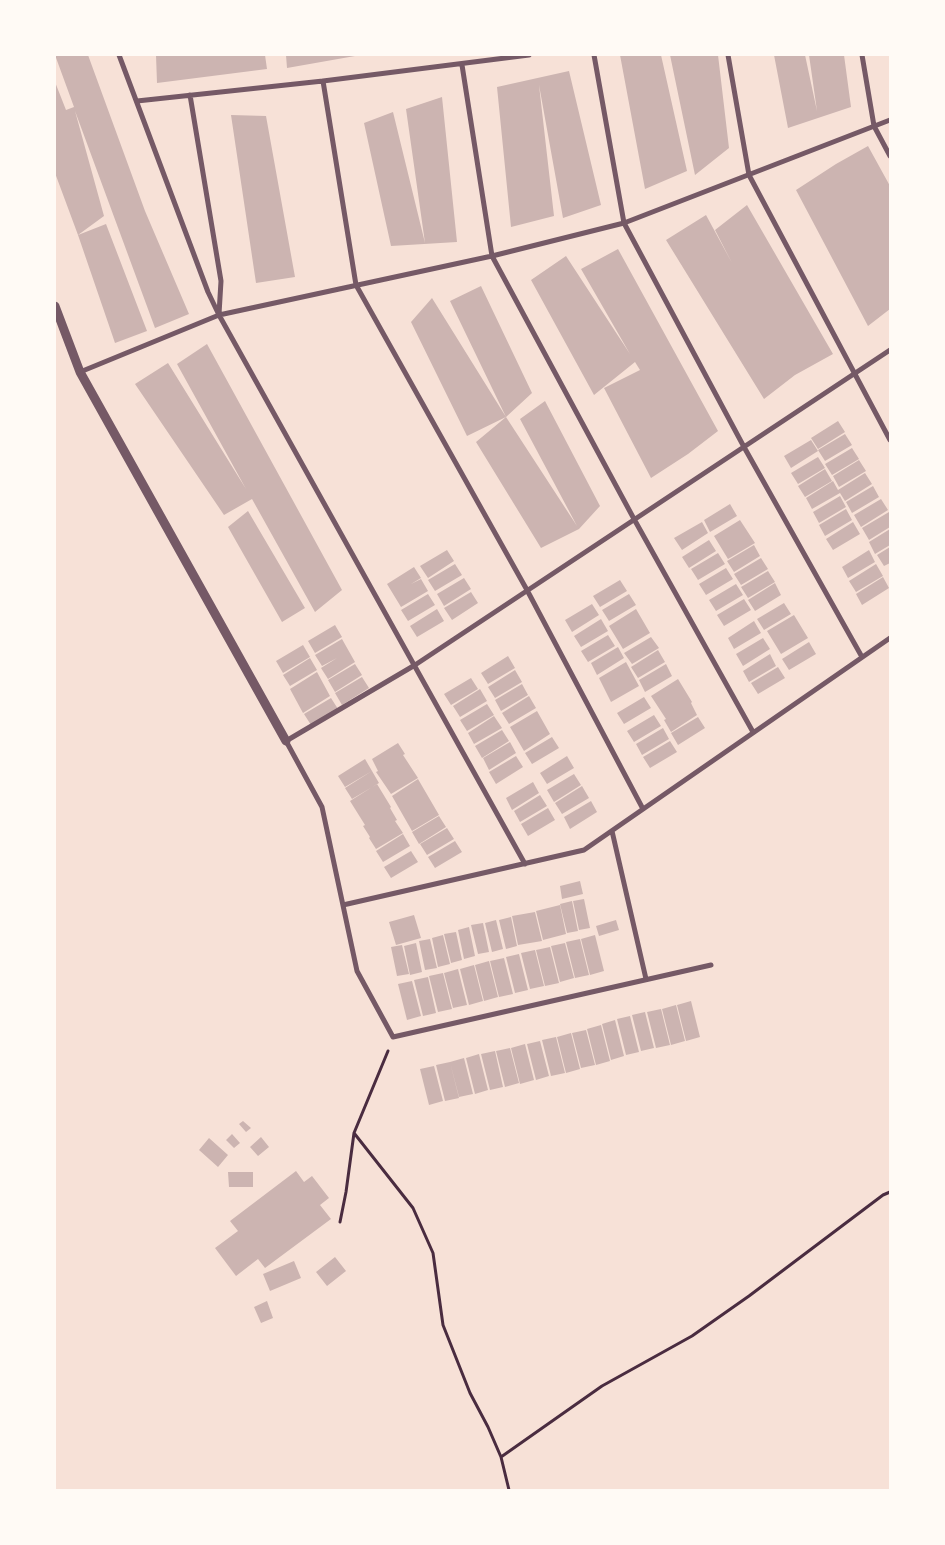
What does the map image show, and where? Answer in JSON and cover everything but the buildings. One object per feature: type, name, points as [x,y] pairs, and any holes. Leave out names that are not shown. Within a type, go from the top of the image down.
[{"type":"street","points":[[118,55],[208,292],[219,314],[525,864]]},
{"type":"street","points":[[137,101],[323,81],[528,55]]},
{"type":"street","points":[[594,55],[624,223],[744,447],[862,658]]},
{"type":"street","points":[[728,55],[749,175],[890,440]]},
{"type":"street","points":[[862,55],[874,126],[890,156]]},
{"type":"street","points":[[462,64],[492,256],[634,519],[753,732]]},
{"type":"street","points":[[323,81],[356,285],[528,590],[643,809]]},
{"type":"street","points":[[190,95],[221,282],[219,314]]},
{"type":"street","points":[[80,372],[219,314],[492,256],[624,223],[890,120]]},
{"type":"street","points":[[55,306],[80,372],[322,807],[357,971],[393,1037],[711,965]]},
{"type":"street","points":[[286,741],[415,665],[890,350]]},
{"type":"street","points":[[343,905],[584,850],[890,638]]},
{"type":"street","points":[[612,831],[646,979]]},
{"type":"path","points":[[340,1222],[354,1134],[393,1037]]},
{"type":"path","points":[[354,1134],[413,1208],[433,1253],[443,1325],[470,1393],[488,1427],[501,1458],[509,1490]]},
{"type":"path","points":[[501,1458],[602,1386],[692,1336],[749,1296],[883,1195],[890,1192]]}]
